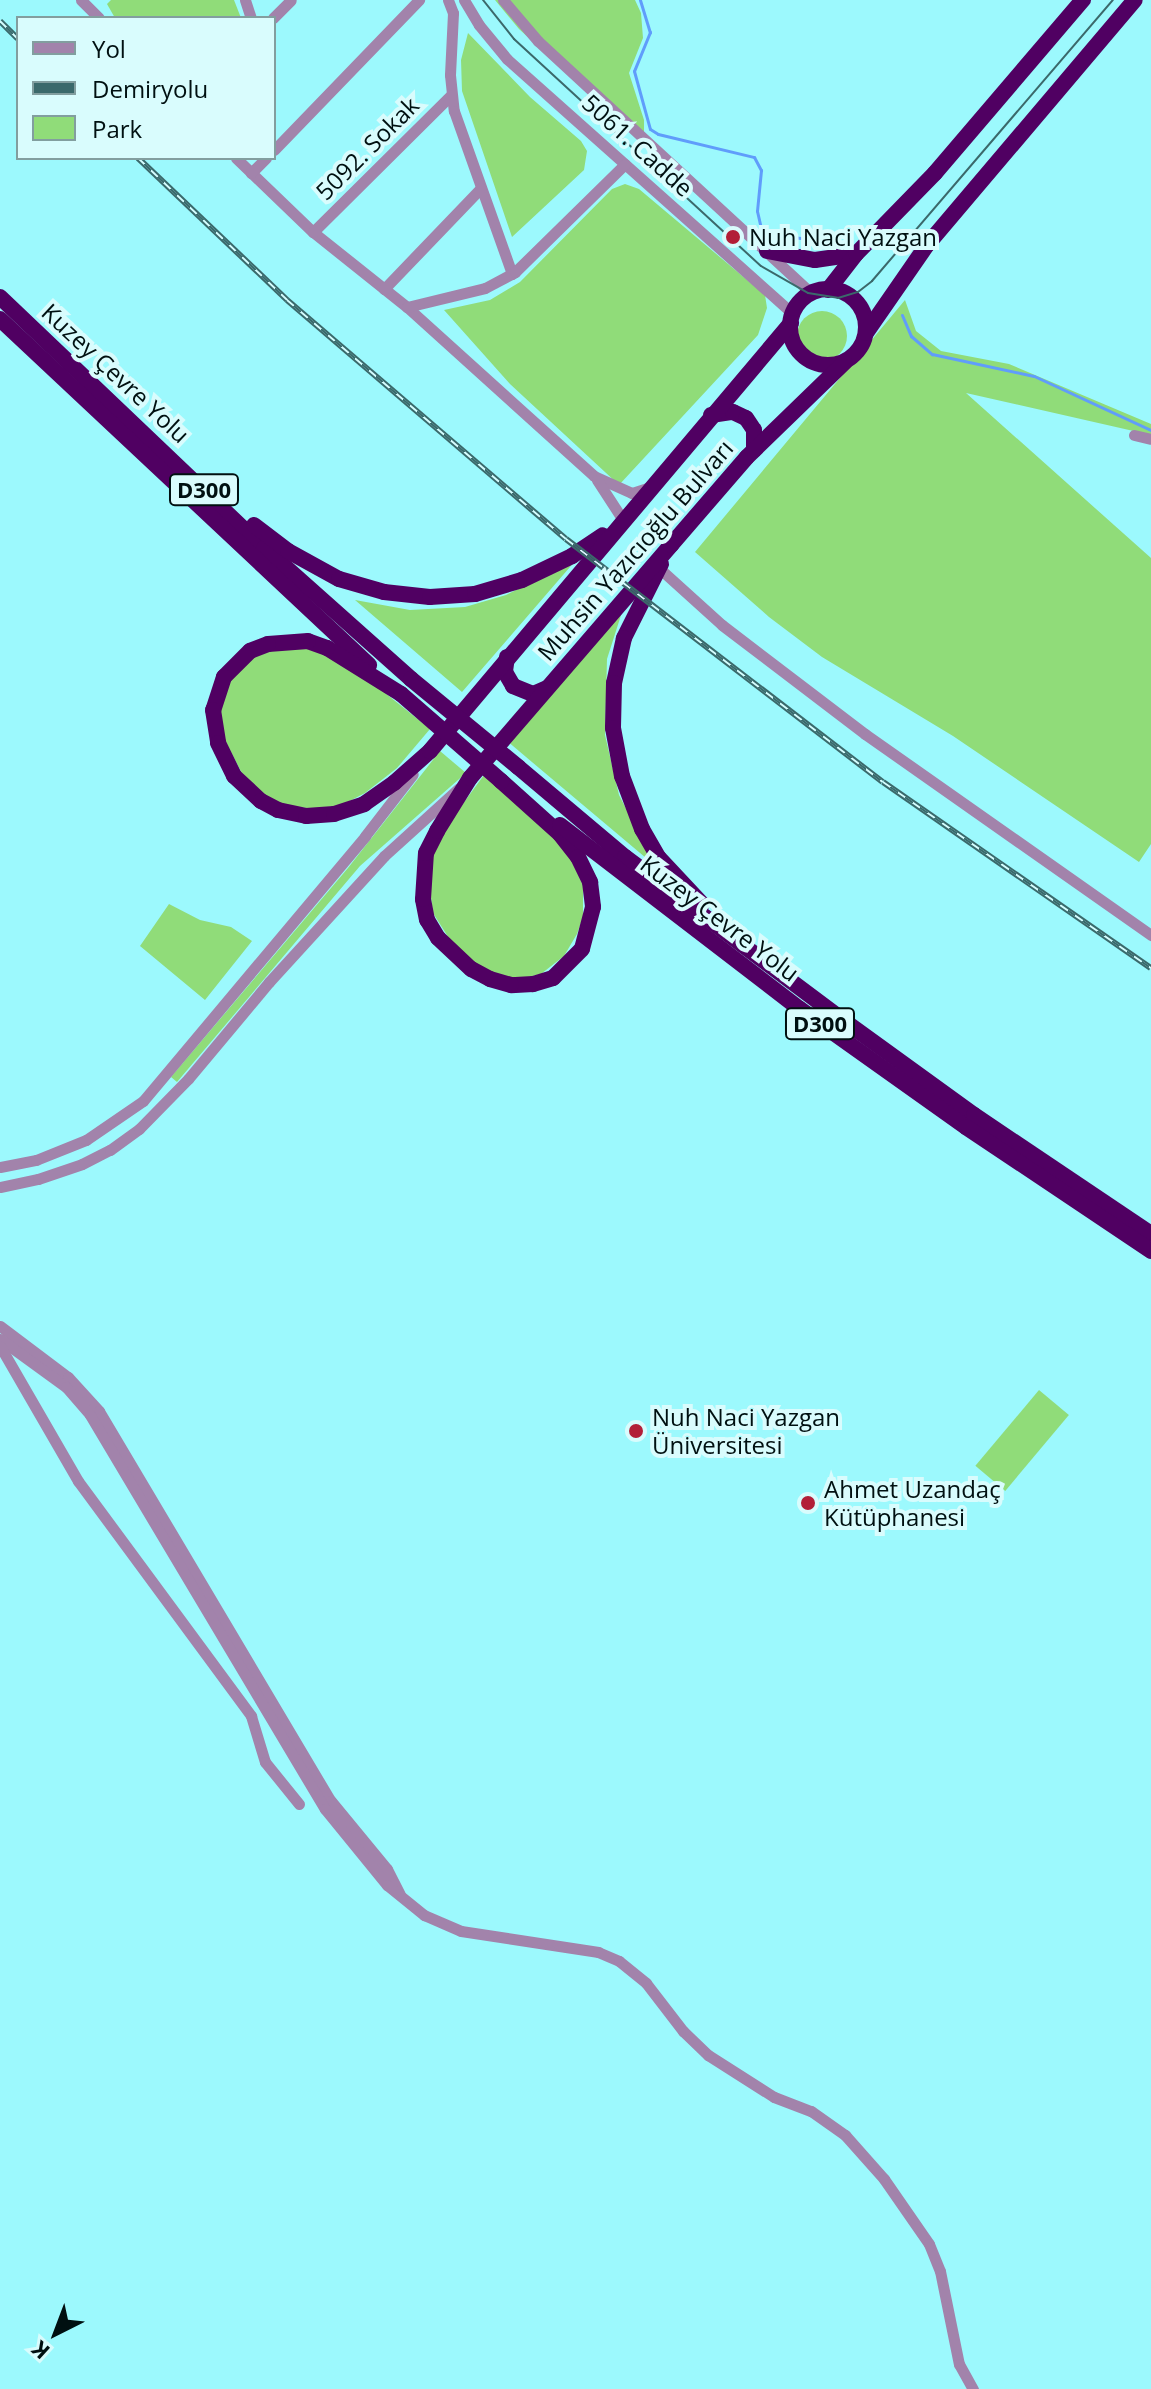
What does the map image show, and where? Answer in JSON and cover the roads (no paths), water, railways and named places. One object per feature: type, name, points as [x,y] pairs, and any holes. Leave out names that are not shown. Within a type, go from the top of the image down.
[{"type":"highway","points":[[1083,0],[935,173],[792,319],[792,338],[804,356],[823,365],[845,362],[856,353],[866,333],[927,245],[1135,0]]},
{"type":"highway","points":[[767,251],[815,260],[856,254]]},
{"type":"highway","points":[[820,292],[854,300],[863,312],[866,333]]},
{"type":"highway","name":"Kuzey Çevre Yolu","points":[[0,297],[264,548],[411,679],[625,857],[974,1115],[1151,1234]]},
{"type":"highway","name":"Kuzey Çevre Yolu","points":[[0,319],[401,694]]},
{"type":"highway","name":"Muhsin Yazıcıoğlu Bulvarı","points":[[401,694],[327,648],[308,641],[268,644],[250,651],[224,677],[213,710],[218,743],[234,776],[278,810],[306,816],[334,814],[364,804],[430,751],[792,319]]},
{"type":"highway","name":"Muhsin Yazıcıoğlu Bulvarı","points":[[501,781],[560,834],[578,857],[592,894],[590,928],[582,949],[553,978],[533,984],[511,985],[471,969],[453,955],[427,920],[422,888],[426,853],[470,778],[754,450],[845,362]]},
{"type":"highway","points":[[711,415],[733,412],[746,418],[754,430],[754,450]]},
{"type":"highway","points":[[145,433],[288,551],[339,579],[384,592],[453,597],[498,589],[572,556],[623,520]]},
{"type":"highway","points":[[671,545],[624,638],[614,683],[616,752],[631,801],[659,858],[682,885],[836,1015]]},
{"type":"highway","points":[[507,656],[505,672],[513,686],[533,694],[548,687]]},
{"type":"highway","name":"D300","points":[[401,694],[501,781]]},
{"type":"highway","name":"Kuzey Çevre Yolu","points":[[501,781],[800,1009],[966,1127],[1151,1251]]},
{"type":"street","points":[[81,0],[97,16]]},
{"type":"street","points":[[275,16],[291,0]]},
{"type":"street","points":[[276,148],[419,0]]},
{"type":"street","points":[[448,0],[453,13],[451,95],[512,274]]},
{"type":"street","name":"5061. Cadde","points":[[464,0],[479,25],[507,59],[792,319]]},
{"type":"street","name":"5061. Cadde","points":[[503,0],[538,41],[767,251],[820,292]]},
{"type":"street","name":"5092. Sokak","points":[[313,232],[451,95]]},
{"type":"street","points":[[238,160],[313,232],[407,307],[594,476],[623,520]]},
{"type":"street","points":[[251,173],[264,160]]},
{"type":"street","points":[[407,307],[485,288],[512,274],[625,164]]},
{"type":"street","points":[[384,289],[481,188]]},
{"type":"street","points":[[1134,435],[1151,439]]},
{"type":"street","points":[[594,476],[632,493],[651,487]]},
{"type":"street","points":[[659,568],[722,625],[865,734],[1151,935]]},
{"type":"street","points":[[0,1167],[53,1154],[86,1140],[114,1124],[143,1101],[365,836],[430,751]]},
{"type":"street","points":[[0,1187],[38,1179],[82,1164],[110,1150],[139,1129],[188,1079],[269,982],[384,856],[470,778]]},
{"type":"street","points":[[0,1326],[68,1377],[99,1411],[331,1801],[387,1869],[400,1894]]},
{"type":"street","points":[[0,1339],[66,1387],[90,1415],[325,1809],[378,1875],[424,1915],[461,1931],[598,1952],[619,1961],[646,1983],[699,2048],[774,2097],[811,2111],[845,2135],[877,2170],[929,2244],[940,2271],[959,2364],[973,2389]]},
{"type":"street","points":[[0,1346],[78,1481],[251,1716],[265,1762],[299,1804]]},
{"type":"waterway","points":[[640,0],[650,32],[634,71],[650,129],[658,134],[754,157],[761,170],[757,211],[761,229],[773,235],[829,241]]},
{"type":"waterway","points":[[902,315],[911,336],[932,354],[1034,376],[1151,430]]},
{"type":"tram line","points":[[483,0],[514,39],[761,266],[808,293],[838,298],[858,292],[872,281],[1113,0]]},
{"type":"railway","points":[[0,21],[16,37]]},
{"type":"railway","points":[[140,160],[287,300],[566,539],[883,782],[1151,968]]},
{"type":"place","name":"Nuh Naci Yazgan","points":[[733,237]]},
{"type":"place","name":"Nuh Naci Yazgan Üniversitesi","points":[[636,1431]]},
{"type":"place","name":"Ahmet Uzandaç Kütüphanesi","points":[[808,1503]]}]
